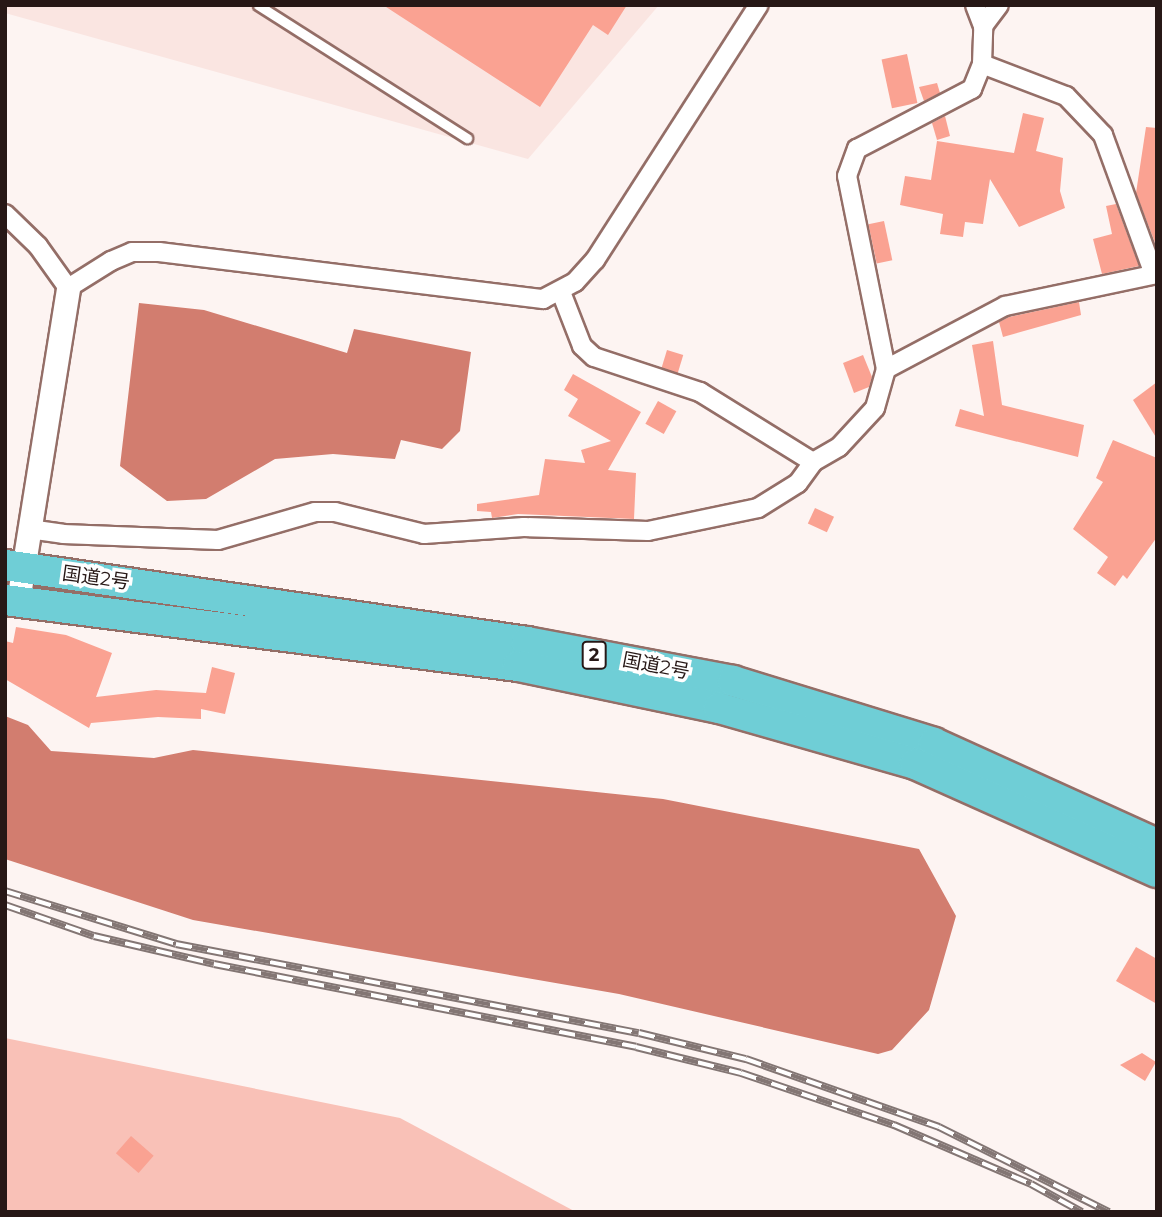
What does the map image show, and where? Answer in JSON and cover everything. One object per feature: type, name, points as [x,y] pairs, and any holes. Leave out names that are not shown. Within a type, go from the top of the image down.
[{"type":"highway","name":"国道2号","points":[[15,566],[527,642],[733,681],[934,743],[1157,844]]},
{"type":"highway","name":"国道2号","points":[[12,601],[517,666],[719,708],[915,764],[1157,872]]},
{"type":"street","points":[[68,288],[111,261],[132,252],[159,252],[496,296],[543,299],[561,292],[595,260],[759,5]]},
{"type":"street","points":[[29,528],[63,534],[218,540],[315,512],[335,512],[424,534],[524,527],[648,531],[758,508],[798,483],[813,462],[839,447],[876,408],[886,369],[847,176],[857,149],[972,89],[982,64],[983,26],[975,5]]},
{"type":"street","points":[[983,26],[999,5]]},
{"type":"street","points":[[886,369],[1005,306],[1155,274],[1103,135],[1066,96],[982,64]]},
{"type":"street","points":[[5,214],[38,246],[68,288],[29,528],[15,566],[12,601]]},
{"type":"street","points":[[561,292],[582,346],[594,357],[700,392],[813,462]]},
{"type":"lane","points":[[258,5],[467,138]]},
{"type":"shaded area","points":[[5,5],[659,5],[528,159],[5,13]]},
{"type":"shaded area","points":[[139,303],[204,310],[347,353],[354,329],[471,352],[460,431],[442,449],[401,440],[395,459],[333,454],[275,459],[206,499],[167,501],[120,466]]},
{"type":"shaded area","points":[[5,716],[28,725],[51,751],[154,758],[193,750],[663,799],[919,849],[956,916],[929,1010],[892,1050],[878,1054],[619,994],[193,920],[5,859]]},
{"type":"shaded area","points":[[5,1038],[400,1118],[576,1212],[5,1212]]},
{"type":"building","points":[[383,5],[627,5],[608,35],[593,25],[540,107]]},
{"type":"building","points":[[907,54],[917,103],[892,108],[882,59]]},
{"type":"building","points":[[937,83],[940,93],[924,101],[919,87]]},
{"type":"building","points":[[1023,113],[1044,118],[1036,151],[1063,158],[1060,191],[1065,208],[1019,227],[990,179],[983,224],[965,222],[963,237],[940,234],[943,214],[900,205],[905,176],[931,180],[937,141],[1014,153]]},
{"type":"building","points":[[945,116],[950,136],[937,140],[932,123]]},
{"type":"building","points":[[1146,127],[1157,128],[1157,248],[1136,193]]},
{"type":"building","points":[[1116,204],[1139,266],[1102,274],[1093,239],[1112,234],[1106,206]]},
{"type":"building","points":[[884,221],[892,260],[877,263],[868,224]]},
{"type":"building","points":[[1079,302],[1081,315],[1003,337],[999,322],[1009,317]]},
{"type":"building","points":[[993,341],[1002,405],[1084,425],[1078,457],[955,426],[960,409],[984,416],[972,345]]},
{"type":"building","points":[[667,350],[683,355],[678,373],[661,368]]},
{"type":"building","points":[[863,355],[872,377],[869,387],[854,393],[843,363]]},
{"type":"building","points":[[573,374],[641,412],[608,470],[636,473],[634,519],[518,514],[492,518],[491,512],[477,511],[477,504],[539,495],[545,459],[585,463],[581,450],[611,441],[568,416],[578,399],[564,390]]},
{"type":"building","points":[[1157,382],[1157,439],[1133,400]]},
{"type":"building","points":[[658,401],[676,411],[664,434],[645,424]]},
{"type":"building","points":[[1113,440],[1157,458],[1157,537],[1127,579],[1123,575],[1115,586],[1097,573],[1108,557],[1073,529],[1103,482],[1096,478]]},
{"type":"building","points":[[815,508],[834,517],[827,532],[808,523]]},
{"type":"building","points":[[16,627],[66,635],[112,653],[96,697],[156,690],[206,693],[212,667],[235,673],[225,714],[201,709],[201,719],[158,717],[91,723],[89,728],[5,679],[5,641],[13,643]]},
{"type":"building","points":[[1136,947],[1157,959],[1157,1004],[1116,981]]},
{"type":"building","points":[[1142,1053],[1156,1062],[1145,1081],[1120,1065]]},
{"type":"building","points":[[131,1136],[154,1156],[139,1173],[116,1153]]},
{"type":"railway","points":[[5,891],[176,944],[639,1033],[746,1059],[939,1127],[1109,1212]]},
{"type":"railway","points":[[5,905],[94,936],[214,964],[636,1047],[741,1073],[894,1125],[1031,1184],[1082,1212]]}]
